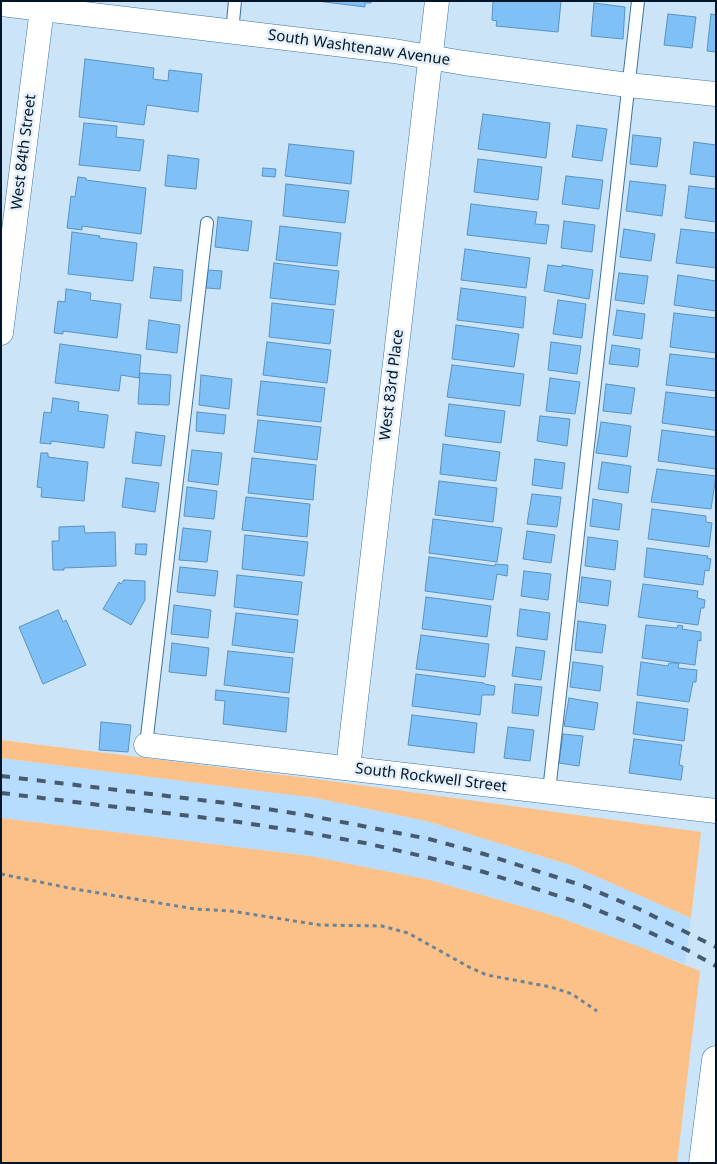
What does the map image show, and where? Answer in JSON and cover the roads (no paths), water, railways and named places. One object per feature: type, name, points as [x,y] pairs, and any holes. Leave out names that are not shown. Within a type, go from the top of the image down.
[{"type":"street","name":"West 83rd Place","points":[[348,768],[437,1]]},
{"type":"street","name":"South Washtenaw Avenue","points":[[1,4],[43,5],[232,32],[384,50],[628,86],[716,94]]},
{"type":"street","name":"West 84th Street","points":[[1,333],[43,5]]},
{"type":"street","name":"South Rockwell Street","points":[[146,745],[716,811]]},
{"type":"street","points":[[703,1163],[716,1060]]},
{"type":"lane","points":[[232,32],[235,1]]},
{"type":"lane","points":[[549,791],[638,1]]},
{"type":"lane","points":[[146,745],[207,223]]},
{"type":"railway","points":[[1,776],[234,804],[306,815],[429,839],[484,854],[584,886],[639,909],[716,947]]},
{"type":"railway","points":[[1,793],[232,821],[365,843],[426,857],[484,872],[580,903],[634,925],[716,966]]}]
